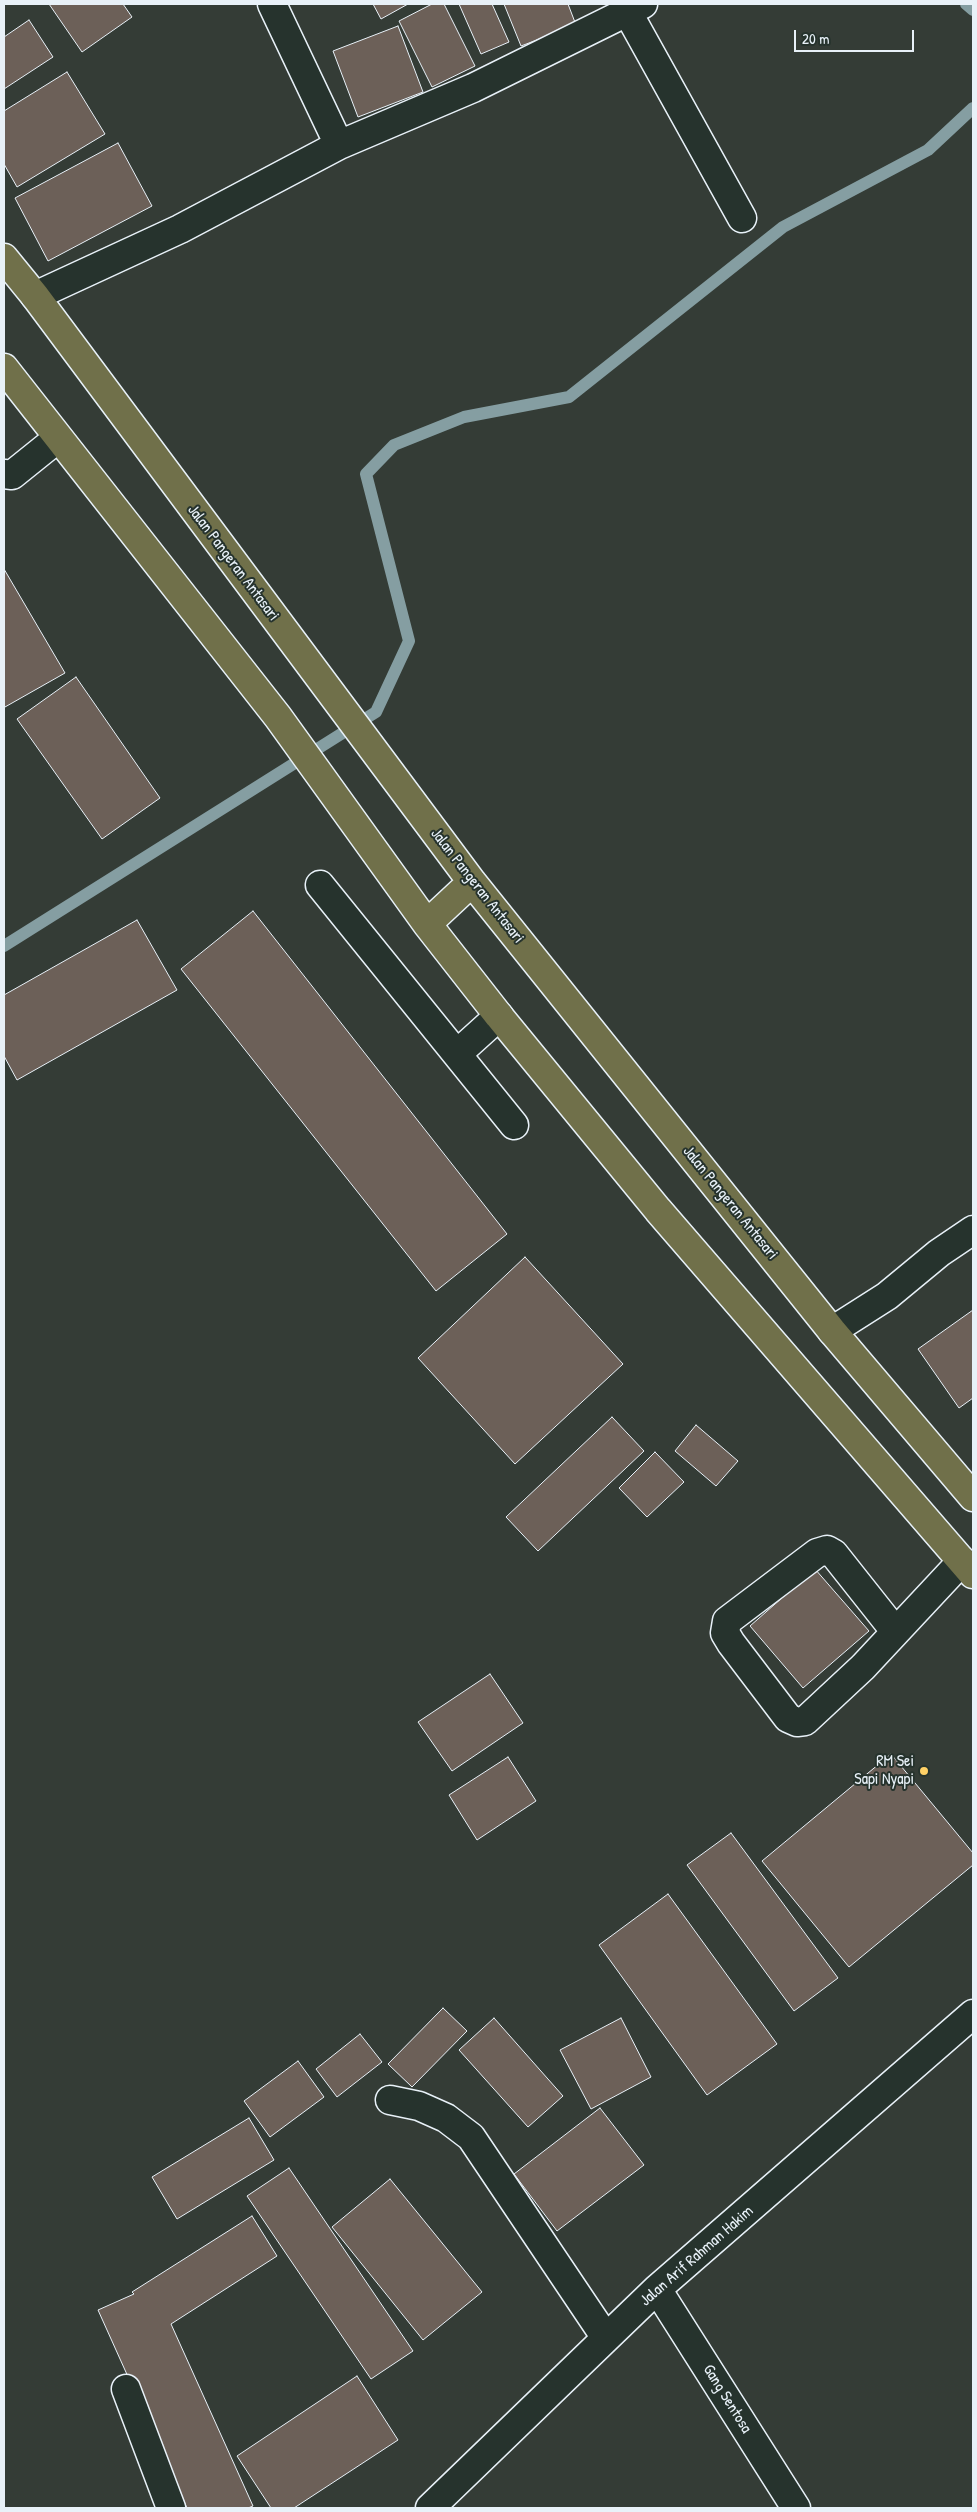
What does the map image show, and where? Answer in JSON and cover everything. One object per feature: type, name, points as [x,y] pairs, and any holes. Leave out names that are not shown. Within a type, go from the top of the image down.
[{"type":"main road","name":"Jalan Pangeran Antasari","points":[[4,258],[35,296],[472,882],[832,1331],[973,1497]]},
{"type":"main road","points":[[4,368],[278,717],[427,924],[499,1016],[658,1210],[968,1568]]},
{"type":"main road","points":[[427,924],[472,882]]},
{"type":"street","points":[[272,4],[339,145]]},
{"type":"street","points":[[35,296],[180,229],[339,145],[473,88],[635,7],[742,218]]},
{"type":"street","points":[[4,474],[12,475],[58,438]]},
{"type":"street","points":[[320,885],[514,1125]]},
{"type":"street","points":[[457,1054],[499,1016]]},
{"type":"street","points":[[832,1331],[887,1296],[939,1253],[973,1230]]},
{"type":"street","points":[[895,1631],[834,1554],[827,1550],[817,1553],[727,1621],[726,1633],[731,1643],[788,1718],[797,1722],[805,1721],[895,1631],[968,1568]]},
{"type":"street","name":"Jalan Arif Rahman Hakim","points":[[430,2508],[658,2289],[973,2014]]},
{"type":"street","points":[[390,2100],[419,2106],[446,2118],[471,2137],[606,2338]]},
{"type":"street","name":"Gang Sentosa","points":[[658,2289],[796,2508]]},
{"type":"street","points":[[126,2389],[171,2508]]},
{"type":"building","points":[[49,4],[123,4],[132,17],[82,52]]},
{"type":"building","points":[[373,4],[408,4],[381,19]]},
{"type":"building","points":[[432,4],[444,4],[475,66],[432,87],[399,21]]},
{"type":"building","points":[[459,4],[492,4],[509,42],[481,54]]},
{"type":"building","points":[[504,4],[568,4],[576,25],[521,46]]},
{"type":"building","points":[[29,20],[53,57],[4,89],[4,37]]},
{"type":"building","points":[[398,26],[423,92],[358,117],[333,51]]},
{"type":"building","points":[[67,72],[105,134],[17,187],[4,164],[4,111]]},
{"type":"building","points":[[118,143],[152,206],[48,261],[15,198]]},
{"type":"building","points":[[4,569],[65,673],[5,707],[4,705]]},
{"type":"building","points":[[76,677],[160,798],[102,839],[17,719]]},
{"type":"building","points":[[253,911],[507,1234],[436,1291],[181,969]]},
{"type":"building","points":[[137,920],[177,990],[17,1080],[4,1056],[4,995]]},
{"type":"building","points":[[525,1257],[623,1364],[515,1464],[418,1358]]},
{"type":"building","points":[[973,1310],[973,1398],[959,1408],[918,1349]]},
{"type":"building","points":[[612,1417],[644,1451],[538,1551],[506,1517]]},
{"type":"building","points":[[696,1425],[738,1461],[716,1486],[675,1451]]},
{"type":"building","points":[[655,1452],[684,1482],[647,1517],[619,1488]]},
{"type":"building","points":[[815,1569],[869,1631],[803,1688],[750,1626]]},
{"type":"building","points":[[490,1674],[523,1723],[452,1771],[418,1722]]},
{"type":"building","points":[[891,1754],[973,1853],[973,1865],[849,1967],[762,1861]]},
{"type":"building","points":[[508,1757],[536,1801],[477,1840],[449,1795]]},
{"type":"building","points":[[731,1833],[838,1978],[794,2011],[687,1865]]},
{"type":"building","points":[[668,1894],[777,2044],[707,2095],[599,1945]]},
{"type":"building","points":[[443,2008],[467,2031],[412,2087],[388,2064]]},
{"type":"building","points":[[494,2018],[563,2096],[528,2127],[459,2050]]},
{"type":"building","points":[[621,2018],[651,2077],[591,2109],[560,2050]]},
{"type":"building","points":[[360,2034],[382,2062],[337,2097],[316,2069]]},
{"type":"building","points":[[298,2061],[324,2097],[270,2137],[244,2101]]},
{"type":"building","points":[[600,2108],[644,2165],[557,2231],[514,2174]]},
{"type":"building","points":[[249,2118],[274,2160],[177,2219],[152,2177]]},
{"type":"building","points":[[289,2168],[413,2351],[371,2379],[247,2196]]},
{"type":"building","points":[[390,2179],[482,2292],[423,2340],[332,2227]]},
{"type":"building","points":[[252,2216],[277,2256],[171,2324],[253,2506],[248,2508],[187,2508],[98,2310],[134,2294],[132,2292]]},
{"type":"building","points":[[357,2376],[398,2440],[294,2508],[271,2508],[237,2456]]},
{"type":"waterway","points":[[966,4],[973,10]]},
{"type":"waterway","points":[[4,946],[376,712],[409,641],[366,474],[394,445],[464,417],[569,397],[783,227],[928,150],[973,108]]},
{"type":"place","name":"RM Sei Sapi Nyapi","points":[[924,1771]]}]
